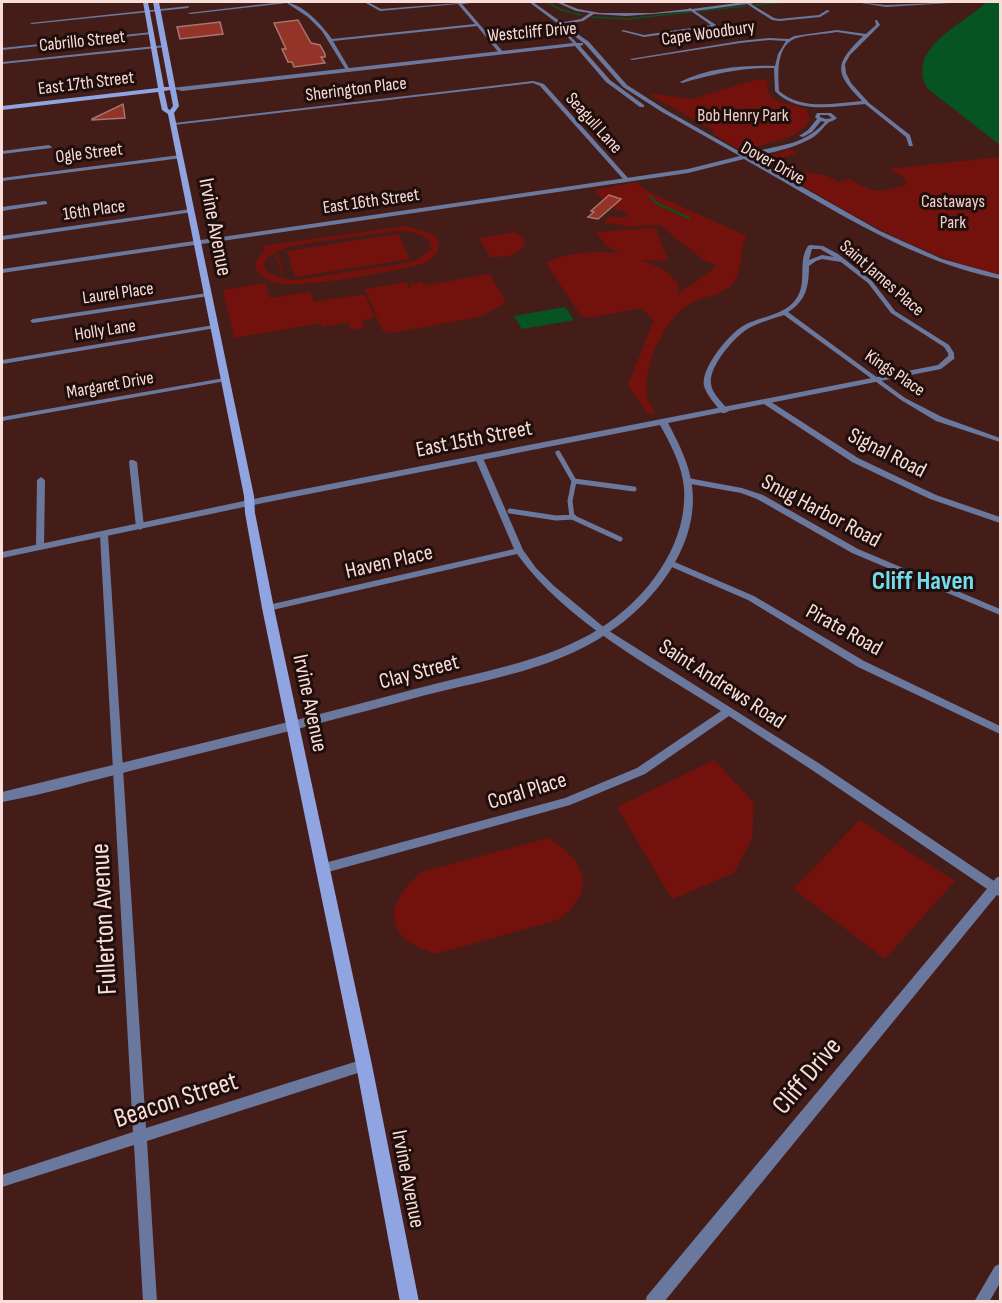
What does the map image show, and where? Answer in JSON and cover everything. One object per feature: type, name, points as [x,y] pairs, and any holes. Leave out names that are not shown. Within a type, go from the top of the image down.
[{"type":"main road","name":"Irvine Avenue","points":[[145,2],[165,110],[171,113],[174,124],[268,609],[364,1065],[410,1302]]},
{"type":"main road","name":"Irvine Avenue","points":[[156,2],[174,88],[176,106],[171,113]]},
{"type":"main road","name":"East 17th Street","points":[[2,108],[174,88]]},
{"type":"street","points":[[2,3],[13,2]]},
{"type":"street","points":[[189,13],[287,2],[311,16],[333,40],[347,68]]},
{"type":"street","points":[[366,2],[380,10],[471,2]]},
{"type":"street","name":"Dover Drive","points":[[531,2],[587,43],[625,86],[644,100],[910,248],[969,270],[1000,278]]},
{"type":"street","points":[[558,2],[593,14]]},
{"type":"street","points":[[746,2],[773,19],[779,20],[820,16],[828,11]]},
{"type":"street","name":"Westcliff Drive","points":[[560,24],[582,20],[593,14],[629,15],[754,2]]},
{"type":"street","points":[[856,2],[879,6],[963,2]]},
{"type":"street","points":[[459,3],[500,51]]},
{"type":"street","points":[[32,23],[157,10],[187,4],[191,19]]},
{"type":"street","points":[[623,31],[644,36],[715,26],[690,9]]},
{"type":"street","points":[[876,21],[878,25],[847,57],[843,68],[847,82],[908,136],[911,145]]},
{"type":"street","name":"Dover Drive","points":[[560,24],[608,81],[635,102],[903,252],[964,275],[1000,284]]},
{"type":"street","points":[[333,40],[477,25]]},
{"type":"street","name":"Cape Woodbury","points":[[632,59],[723,44],[769,39],[788,40],[800,35],[826,32],[868,36]]},
{"type":"street","points":[[2,49],[151,33]]},
{"type":"street","points":[[788,40],[778,56],[777,86],[780,95],[790,100],[823,106],[867,102]]},
{"type":"street","name":"Westcliff Drive","points":[[500,51],[576,43]]},
{"type":"street","name":"Westcliff Drive","points":[[174,88],[230,84],[347,68],[587,43]]},
{"type":"street","name":"Cabrillo Street","points":[[2,63],[165,46]]},
{"type":"street","points":[[538,48],[567,52]]},
{"type":"street","points":[[574,54],[596,66]]},
{"type":"street","points":[[682,82],[730,69],[777,67]]},
{"type":"street","name":"Westcliff Drive","points":[[174,88],[287,75]]},
{"type":"street","points":[[230,84],[254,77]]},
{"type":"street","name":"Sherington Place","points":[[174,124],[517,83],[533,82],[542,85]]},
{"type":"street","name":"Seagull Lane","points":[[542,85],[626,179]]},
{"type":"street","points":[[635,102],[644,100]]},
{"type":"street","points":[[744,157],[803,142],[818,132],[828,120],[824,115],[823,106]]},
{"type":"street","points":[[792,143],[810,130],[824,115]]},
{"type":"street","points":[[810,130],[818,132]]},
{"type":"street","points":[[2,153],[49,147]]},
{"type":"street","name":"Ogle Street","points":[[2,180],[180,157]]},
{"type":"street","name":"East 16th Street","points":[[2,271],[688,171],[744,157]]},
{"type":"street","points":[[2,209],[45,203]]},
{"type":"street","name":"16th Place","points":[[2,238],[191,211]]},
{"type":"street","name":"Saint James Place","points":[[806,265],[807,250],[815,247],[829,250],[870,282],[892,312],[947,346],[951,358]]},
{"type":"street","points":[[725,411],[707,383],[708,371],[737,333],[744,327],[784,312],[797,303],[806,291],[806,265],[810,260],[834,258],[843,261]]},
{"type":"street","name":"Laurel Place","points":[[33,321],[207,295]]},
{"type":"street","name":"Kings Place","points":[[784,312],[903,399],[939,419],[1000,441]]},
{"type":"street","name":"Holly Lane","points":[[2,362],[214,327]]},
{"type":"street","name":"East 15th Street","points":[[2,555],[941,367],[951,358]]},
{"type":"street","name":"Margaret Drive","points":[[2,419],[224,380]]},
{"type":"street","name":"Signal Road","points":[[766,402],[855,460],[933,497],[1000,520]]},
{"type":"street","name":"Clay Street","points":[[2,797],[292,727],[555,656],[603,631],[649,591],[670,563],[681,537],[689,500],[687,481],[683,463],[663,422]]},
{"type":"street","points":[[558,453],[574,480],[570,501],[574,518]]},
{"type":"street","name":"Saint Andrews Road","points":[[479,458],[519,551],[551,588],[603,631],[999,887]]},
{"type":"street","points":[[134,462],[140,527]]},
{"type":"street","points":[[40,548],[41,480]]},
{"type":"street","points":[[574,480],[634,489]]},
{"type":"street","name":"Snug Harbor Road","points":[[687,481],[760,496],[855,551],[1000,612]]},
{"type":"street","points":[[510,511],[556,518],[574,518],[620,539]]},
{"type":"street","name":"Fullerton Avenue","points":[[104,535],[150,1302]]},
{"type":"street","name":"Haven Place","points":[[268,609],[519,551]]},
{"type":"street","name":"Pirate Road","points":[[670,563],[751,598],[861,664],[1000,730]]},
{"type":"street","name":"Coral Place","points":[[321,869],[566,802],[641,771],[728,712]]},
{"type":"street","name":"Cliff Drive","points":[[653,1302],[999,887]]},
{"type":"street","name":"Beacon Street","points":[[2,1181],[364,1065]]},
{"type":"street","points":[[981,1302],[1000,1271]]},
{"type":"green space","name":"Bob Henry Park","points":[[758,79],[767,80],[770,95],[774,99],[806,109],[810,119],[804,128],[792,136],[747,150],[738,149],[713,134],[715,131],[650,95],[692,99]]},
{"type":"green space","name":"Castaways Park","points":[[790,149],[797,153],[781,161],[798,171],[825,175],[839,182],[850,179],[871,190],[890,189],[907,184],[904,177],[888,169],[1000,157],[1000,275],[937,255],[877,228],[762,163],[762,158]]},
{"type":"green space","points":[[636,182],[647,191],[747,236],[738,273],[732,284],[722,292],[686,306],[662,335],[651,360],[646,385],[648,399],[656,413],[648,414],[628,385],[654,320],[641,308],[590,318],[581,316],[546,263],[564,256],[583,253],[622,254],[606,246],[596,232],[653,228],[656,229],[668,261],[642,260],[665,270],[679,284],[677,295],[715,268],[716,265],[703,260],[660,225],[624,227],[604,223],[609,216],[625,218],[629,213],[612,208],[622,199],[609,195],[604,200],[594,190]]},
{"type":"green space","points":[[406,226],[433,234],[439,242],[437,253],[429,261],[418,265],[338,280],[301,284],[273,282],[261,275],[255,268],[257,259],[265,251],[262,246]],"holes":[[[393,231],[423,235],[430,243],[431,249],[417,260],[405,263],[296,280],[284,279],[278,254],[275,254],[283,278],[268,273],[264,267],[265,260],[272,254],[290,246]]]},
{"type":"green space","points":[[516,232],[525,243],[519,251],[505,256],[490,257],[479,238]]},
{"type":"green space","points":[[398,234],[410,259],[295,277],[287,251]]},
{"type":"green space","points":[[490,274],[506,303],[480,317],[389,333],[382,330],[365,289],[406,282],[409,288],[411,283],[418,284],[420,281],[426,285]]},
{"type":"green space","points":[[266,283],[270,298],[310,292],[314,302],[365,294],[374,318],[362,320],[365,327],[351,330],[348,322],[322,327],[321,323],[234,338],[223,290]]},
{"type":"green space","points":[[714,760],[754,803],[752,839],[734,873],[672,899],[617,807]]},
{"type":"green space","points":[[860,820],[955,881],[885,959],[793,889]]},
{"type":"green space","points":[[548,838],[571,856],[582,877],[579,898],[571,909],[558,920],[435,954],[413,945],[402,936],[394,918],[395,909],[402,893],[422,872]]},
{"type":"shaded area","points":[[987,2],[1000,2],[1000,145],[928,89],[922,75],[924,61],[930,49],[952,28]]},
{"type":"shaded area","points":[[565,307],[574,320],[522,329],[514,316]]},
{"type":"building","points":[[298,20],[311,43],[320,45],[325,54],[325,57],[321,57],[325,63],[294,67],[292,62],[288,62],[282,49],[286,49],[274,23]]},
{"type":"building","points":[[220,22],[223,34],[180,39],[177,27]]},
{"type":"building","points":[[123,104],[125,118],[92,120],[92,119]]},
{"type":"building","points":[[609,195],[621,199],[598,219],[588,217],[594,212],[591,211]]},
{"type":"waterway","points":[[546,2],[562,10],[581,15]]},
{"type":"waterway","points":[[755,5],[787,2]]},
{"type":"waterway","points":[[699,11],[746,6]]},
{"type":"waterway","points":[[592,17],[627,19],[690,12]]},
{"type":"waterway","points":[[650,196],[658,204],[689,218]]},
{"type":"district","name":"Cliff Haven","points":[[923,581]]}]
